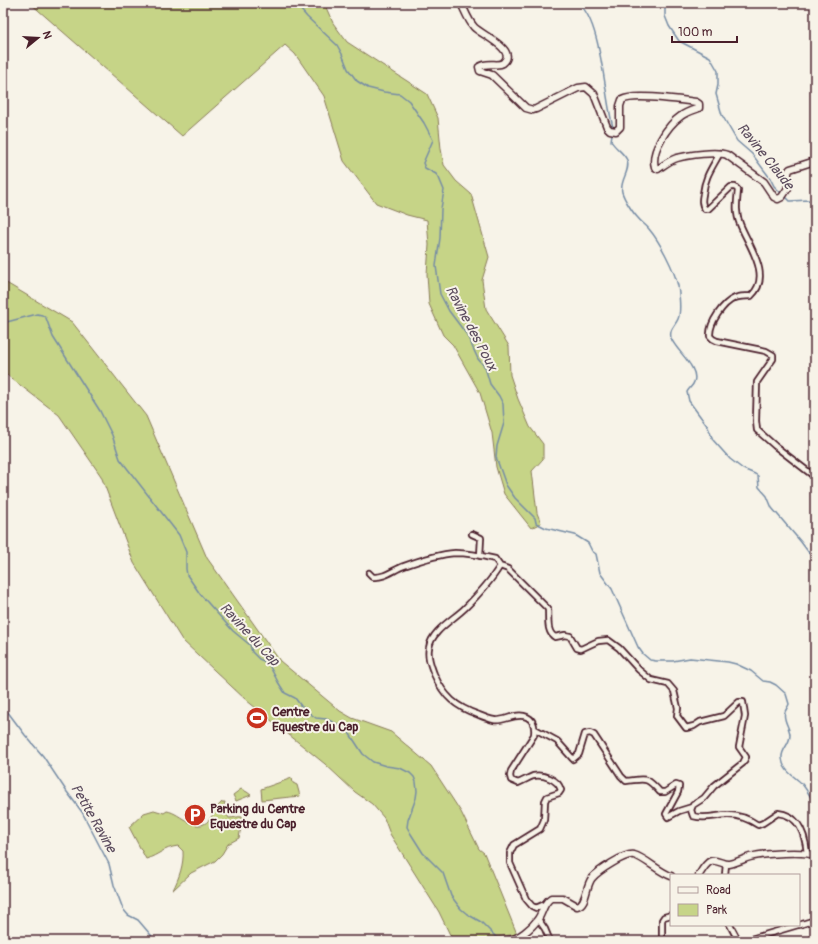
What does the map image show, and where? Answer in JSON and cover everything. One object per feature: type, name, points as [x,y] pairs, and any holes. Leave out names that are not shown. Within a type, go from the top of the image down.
[{"type":"street","points":[[461,3],[474,27],[480,33],[502,45],[505,52],[506,56],[503,63],[485,63],[479,67],[480,71],[492,75],[526,108],[532,110],[536,109],[578,88],[586,87],[594,94],[607,126],[610,130],[616,131],[620,127],[620,106],[622,100],[626,98],[696,102],[699,104],[698,108],[680,116],[661,138],[657,145],[654,160],[655,168],[658,169],[671,160],[677,158],[720,153],[727,155],[764,182],[774,197],[778,199],[782,197],[788,188],[788,172],[790,169],[815,161]]},
{"type":"street","points":[[720,153],[707,174],[704,183],[703,206],[705,209],[708,209],[731,187],[735,187],[738,190],[738,219],[758,266],[760,283],[751,296],[737,297],[725,305],[711,326],[710,336],[717,341],[766,351],[773,355],[773,359],[757,382],[757,430],[815,477]]},
{"type":"street","points":[[472,534],[481,538],[480,556]]},
{"type":"street","points":[[369,572],[373,577],[380,578],[402,567],[455,553],[495,559],[500,566],[508,569],[548,609],[549,630],[551,635],[555,637],[565,635],[570,636],[577,648],[581,649],[598,642],[608,640],[619,648],[639,670],[651,680],[668,684],[674,691],[678,708],[677,716],[686,728],[694,726],[700,722],[724,716],[739,702],[743,702],[745,716],[739,747],[746,757],[743,763],[714,786],[704,798],[692,807],[679,811],[668,817],[666,814],[678,792],[679,786],[676,785],[665,792],[660,792],[651,782],[646,779],[626,781],[620,776],[594,735],[590,733],[585,734],[579,754],[573,759],[557,741],[535,729]]},
{"type":"street","points":[[500,566],[496,574],[465,608],[435,634],[429,647],[429,656],[431,666],[442,690],[450,700],[459,707],[495,720],[517,716],[526,717],[533,723],[535,729],[534,735],[511,771],[511,780],[518,783],[533,776],[542,776],[553,779],[560,786],[561,790],[559,793],[546,798],[544,820],[540,829],[514,845],[510,853],[510,863],[526,899],[536,908],[545,904]]},
{"type":"street","points":[[692,807],[691,810],[693,816],[698,818],[727,815],[746,817],[758,825],[778,813],[787,814],[796,820],[801,828],[807,846],[807,853]]},
{"type":"street","points":[[700,874],[710,862],[715,860],[726,864],[757,855],[807,853],[815,856]]},
{"type":"street","points":[[508,941],[520,936],[538,919],[545,904],[551,898],[559,897],[574,905],[580,906],[583,903],[592,878],[620,858],[635,855],[670,875]]},
{"type":"street","points":[[725,874],[726,864]]},
{"type":"street","points":[[662,941],[662,920],[664,917],[670,915]]},
{"type":"street","points":[[538,919],[550,941]]},
{"type":"street","points":[[800,925],[815,920]]},
{"type":"street","points":[[731,926],[740,941]]},
{"type":"street","points":[[744,941],[796,926]]},
{"type":"green space","points":[[30,3],[324,3],[333,23],[347,42],[427,94],[438,118],[444,165],[456,181],[471,194],[489,257],[482,280],[486,309],[509,346],[510,375],[518,399],[530,427],[543,444],[543,459],[532,471],[537,513],[541,523],[531,528],[504,494],[496,467],[492,433],[480,393],[453,345],[443,335],[429,304],[427,274],[429,245],[427,220],[407,215],[376,203],[344,161],[324,96],[295,54],[285,45],[182,136]]},
{"type":"green space","points":[[3,281],[72,322],[146,416],[207,558],[280,661],[340,711],[352,718],[391,732],[431,766],[461,812],[479,849],[484,853],[517,934],[469,941],[453,941],[439,912],[390,834],[384,818],[372,804],[355,792],[325,764],[246,700],[182,640],[134,563],[101,476],[59,415],[3,372]]},
{"type":"green space","points":[[292,778],[293,783],[297,785],[300,796],[262,800],[261,789]]},
{"type":"green space","points":[[241,789],[251,795],[236,801],[233,795]]},
{"type":"green space","points":[[222,802],[225,802],[223,809],[229,818],[242,817],[239,838],[228,844],[222,854],[215,861],[191,873],[173,890],[181,871],[183,851],[178,846],[173,847],[146,859],[129,827],[144,813],[154,810],[164,813],[167,811],[194,824],[204,824],[209,820]]},
{"type":"waterway","name":"Ravine des Poux","points":[[295,3],[307,17],[337,45],[348,69],[357,81],[368,88],[400,94],[409,101],[424,123],[433,140],[423,163],[425,168],[436,174],[444,190],[436,266],[440,294],[449,311],[470,339],[478,359],[485,367],[490,384],[503,404],[504,423],[497,446],[496,457],[506,485],[515,498],[535,518],[536,523],[546,528],[575,535],[588,543],[592,551],[596,554],[600,573],[612,589],[638,647],[650,660],[673,661],[690,658],[728,662],[751,671],[763,681],[776,685],[786,694],[789,704],[784,715],[789,729],[790,738],[782,755],[783,763],[787,770],[808,792],[815,805]]},
{"type":"waterway","points":[[578,3],[586,12],[597,42],[613,127]]},
{"type":"waterway","name":"Ravine Claude","points":[[665,3],[665,16],[669,26],[679,41],[710,57],[718,71],[718,85],[716,94],[722,115],[737,141],[752,154],[770,178],[774,186],[782,194]]},
{"type":"waterway","points":[[612,134],[611,141],[626,157],[628,164],[622,184],[623,195],[634,213],[658,241],[676,279],[680,302],[678,319],[672,330],[671,338],[673,343],[694,371],[694,382],[687,392],[689,401],[708,427],[713,440],[730,459],[743,469],[758,476],[759,487],[767,496],[772,508],[815,561]]},
{"type":"waterway","name":"Ravine Claude","points":[[785,196],[790,201],[809,200],[815,206]]},
{"type":"waterway","name":"Ravine du Cap","points":[[3,323],[37,314],[46,318],[53,337],[100,411],[112,435],[120,459],[179,535],[186,552],[187,575],[200,594],[233,631],[250,645],[252,652],[259,659],[268,663],[285,693],[295,698],[301,706],[316,718],[326,719],[346,728],[363,754],[373,762],[400,768],[410,773],[414,777],[417,791],[407,827],[423,853],[443,873],[451,896],[461,909],[481,922],[500,941]]},
{"type":"waterway","name":"Petite Ravine","points":[[3,708],[43,756],[82,812],[109,864],[114,885],[123,909],[128,915],[138,920],[156,941]]},
{"type":"place","name":"Centre Equestre du Cap","points":[[257,718]]},
{"type":"place","name":"Parking du Centre Equestre du Cap","points":[[195,815]]}]
